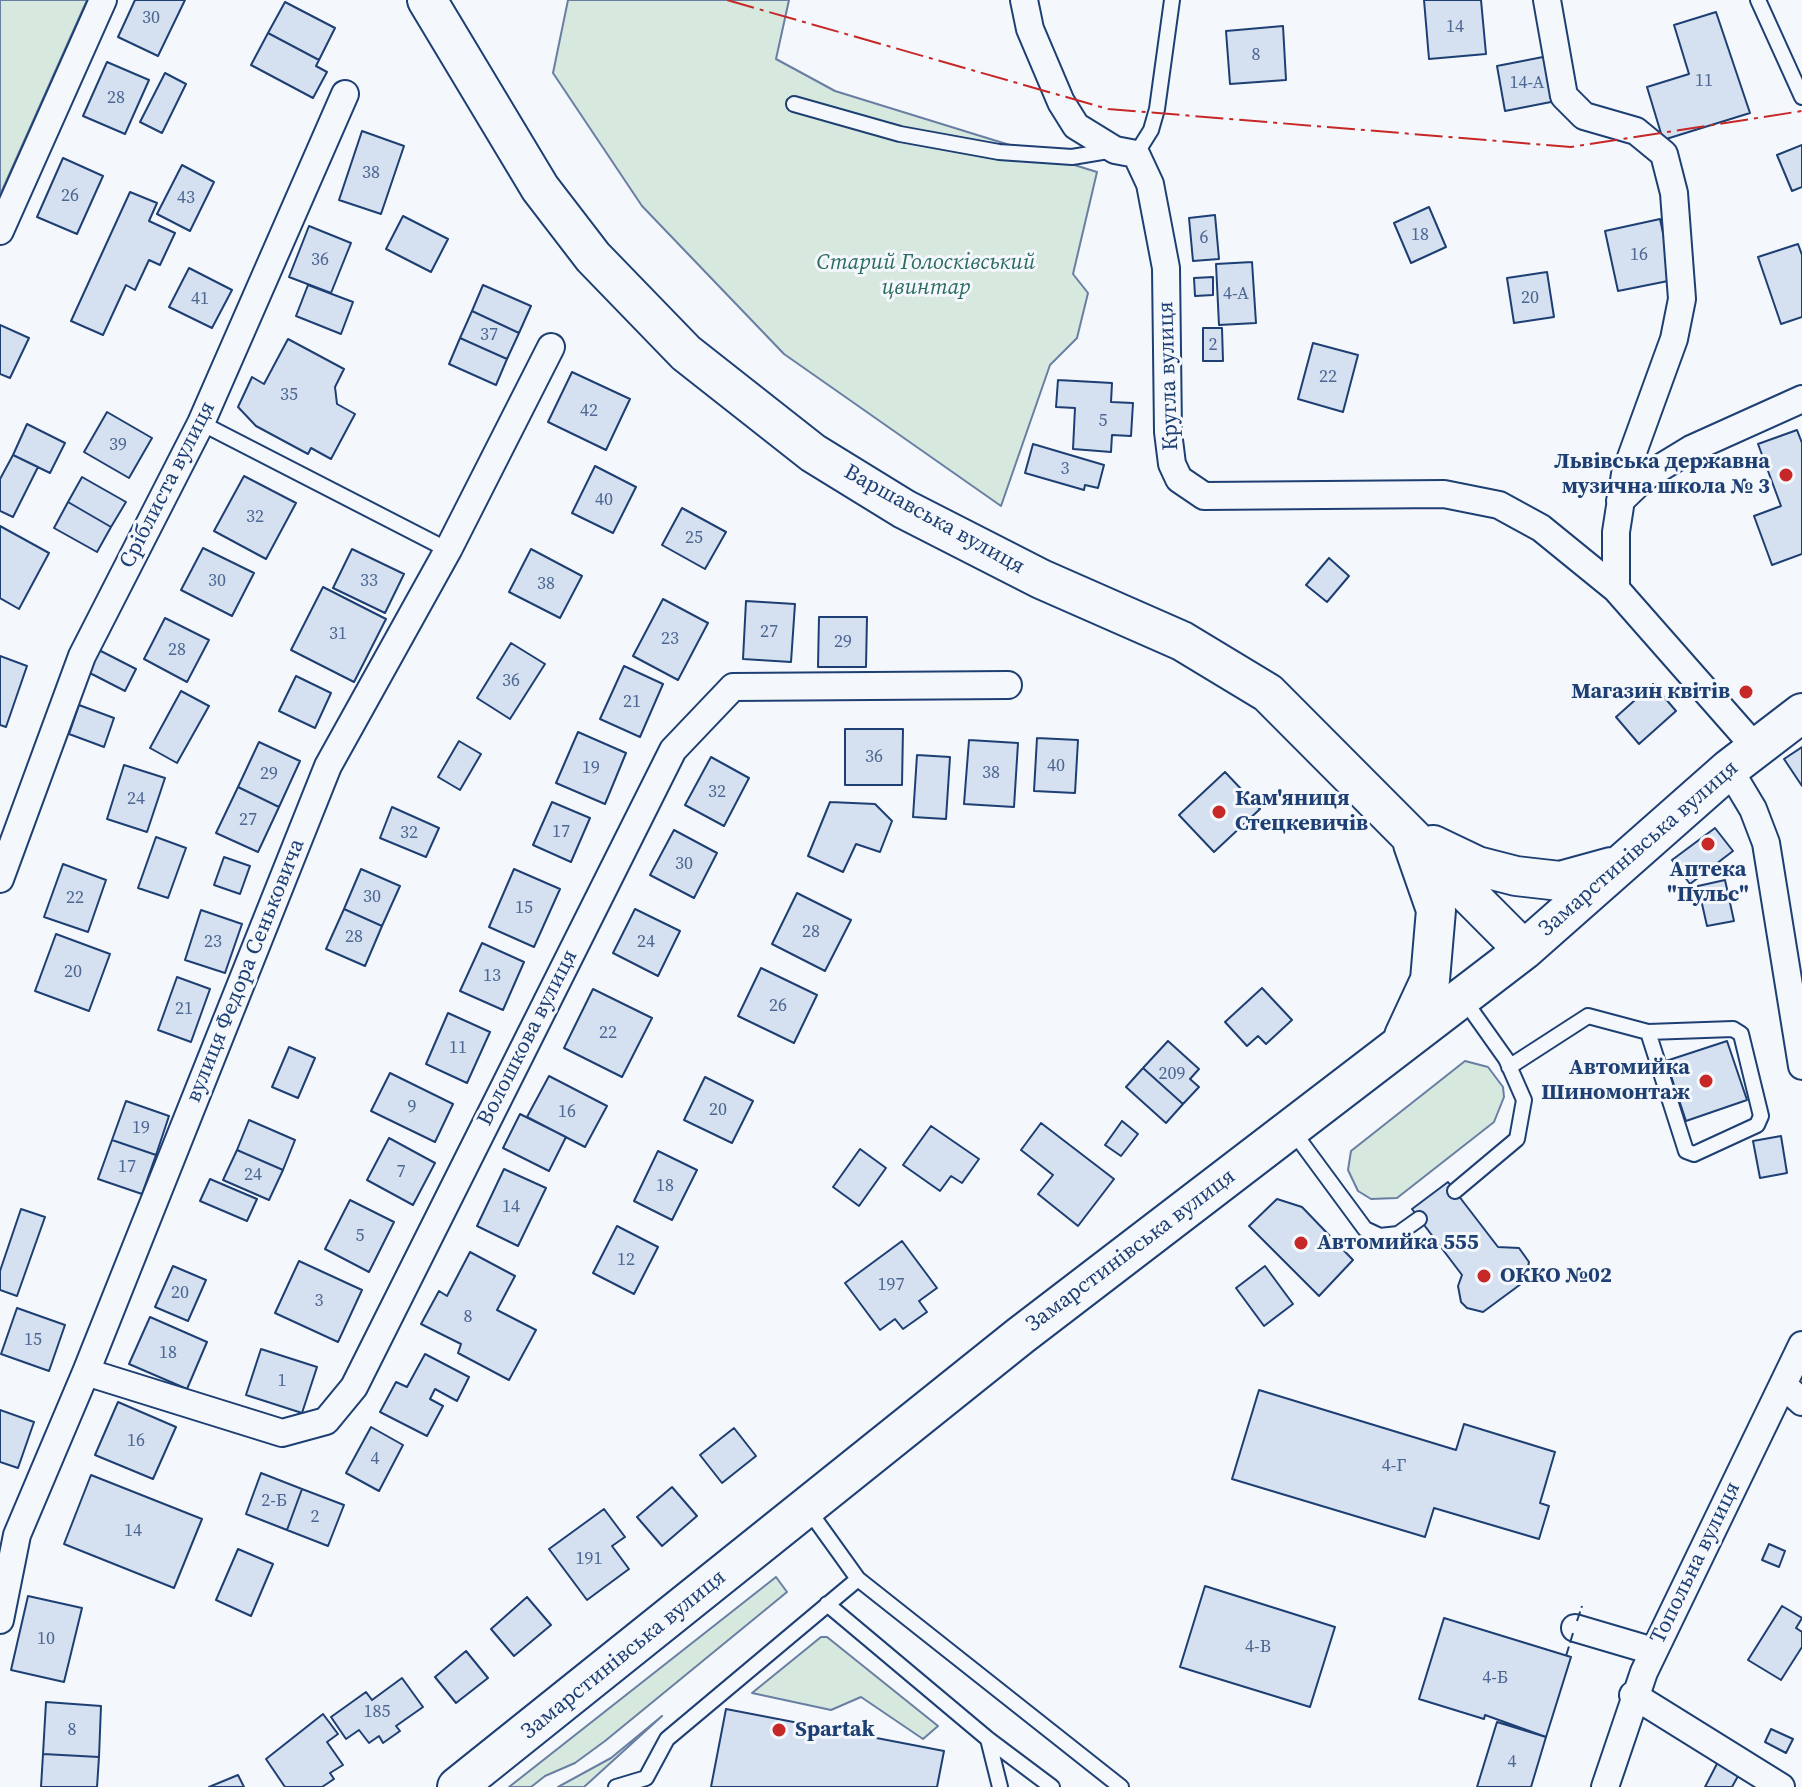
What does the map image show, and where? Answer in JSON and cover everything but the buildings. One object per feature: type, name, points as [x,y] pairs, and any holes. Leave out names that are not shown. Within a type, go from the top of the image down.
[{"type":"main road","name":"Варшавська вулиця","points":[[427,0],[540,188],[593,257],[686,353],[813,453],[904,509],[1041,579],[1182,641],[1268,693],[1524,950]]},
{"type":"main road","name":"Замарстинівська вулиця","points":[[457,1787],[1020,1336],[1524,950],[1742,758],[1802,713]]},
{"type":"main road","points":[[1409,834],[1477,866],[1516,876],[1560,881],[1619,865]]},
{"type":"main road","points":[[1400,1044],[1430,980],[1436,910],[1409,834]]},
{"type":"street","points":[[0,231],[103,0]]},
{"type":"street","points":[[1024,0],[1030,29],[1061,102],[1076,126],[1126,152]]},
{"type":"street","points":[[1547,0],[1564,96],[1584,116],[1636,131],[1664,154],[1674,193],[1682,299],[1674,339],[1632,448],[1620,501],[1616,589]]},
{"type":"street","name":"Сріблиста вулиця","points":[[0,879],[82,656],[201,423],[345,94]]},
{"type":"street","name":"Кругла вулиця","points":[[1126,152],[1150,184],[1166,268],[1168,432],[1172,464],[1190,489],[1204,496],[1444,494],[1499,505],[1541,528],[1616,589],[1742,758]]},
{"type":"street","name":"вулиця Федора Сеньковича","points":[[0,1620],[8,1532],[86,1372],[328,766],[448,550],[551,347]]},
{"type":"street","points":[[1620,501],[1645,477],[1691,449],[1802,399]]},
{"type":"street","name":"Волошкова вулиця","points":[[86,1372],[282,1433],[326,1421],[354,1387],[673,750],[733,687],[1008,685]]},
{"type":"street","points":[[1742,758],[1753,809],[1766,843],[1802,1066]]},
{"type":"street","name":"Топольна вулиця","points":[[1605,1787],[1633,1695],[1653,1651],[1793,1393],[1802,1345]]},
{"type":"street","points":[[1575,1628],[1653,1651]]},
{"type":"street","points":[[1633,1695],[1781,1787]]},
{"type":"lane","points":[[794,104],[900,134],[999,152],[1072,157],[1126,152],[1151,130],[1157,109],[1172,0]]},
{"type":"lane","points":[[1758,0],[1802,97]]},
{"type":"lane","points":[[201,423],[448,550]]},
{"type":"lane","points":[[1455,1191],[1517,1139],[1524,1100],[1509,1067],[1462,996]]},
{"type":"lane","points":[[1509,1067],[1588,1016],[1648,1032],[1733,1029],[1741,1034],[1761,1116],[1757,1125],[1694,1154],[1686,1151],[1648,1032]]},
{"type":"lane","points":[[1291,1128],[1365,1229],[1380,1236],[1398,1234],[1419,1219]]},
{"type":"lane","points":[[807,1508],[858,1579],[1121,1787]]},
{"type":"lane","points":[[616,1787],[646,1778],[667,1739],[858,1579]]},
{"type":"lane","points":[[827,1604],[988,1739],[1052,1787]]},
{"type":"lane","points":[[988,1739],[1000,1787]]},
{"type":"green space","points":[[0,0],[87,0],[0,195]]},
{"type":"green space","name":"Старий Голосківський цвинтар","points":[[568,0],[789,0],[776,59],[835,91],[1097,172],[1073,274],[1088,293],[1077,338],[1050,365],[1001,506],[784,354],[642,206],[553,73]]},
{"type":"green space","points":[[1465,1061],[1488,1067],[1503,1087],[1504,1097],[1494,1122],[1397,1198],[1371,1199],[1358,1191],[1348,1170],[1351,1151]]},
{"type":"green space","points":[[776,1577],[787,1592],[605,1741],[575,1763],[545,1776],[531,1787],[509,1787]]},
{"type":"green space","points":[[821,1637],[827,1637],[938,1726],[923,1739],[861,1697],[831,1710],[752,1693]]},
{"type":"green space","points":[[662,1716],[584,1787],[558,1787],[611,1758]]},
{"type":"fence","points":[[1577,1621],[1582,1606]]},
{"type":"fence","points":[[1566,1656],[1573,1633]]},
{"type":"power","points":[[727,0],[1108,109],[1571,147],[1802,111]]},
{"type":"place","name":"Львівська державна музична школа № 3","points":[[1786,475]]},
{"type":"place","name":"Магазин квітів","points":[[1746,692]]},
{"type":"place","name":"Кам'яниця Стецкевичів","points":[[1219,812]]},
{"type":"place","name":"Аптека \"Пульс\"","points":[[1708,844]]},
{"type":"place","name":"Автомийка Шиномонтаж","points":[[1706,1081]]},
{"type":"place","name":"Автомийка 555","points":[[1301,1243]]},
{"type":"place","name":"ОККО №02","points":[[1484,1276]]},
{"type":"place","name":"Spartak","points":[[779,1730]]}]
